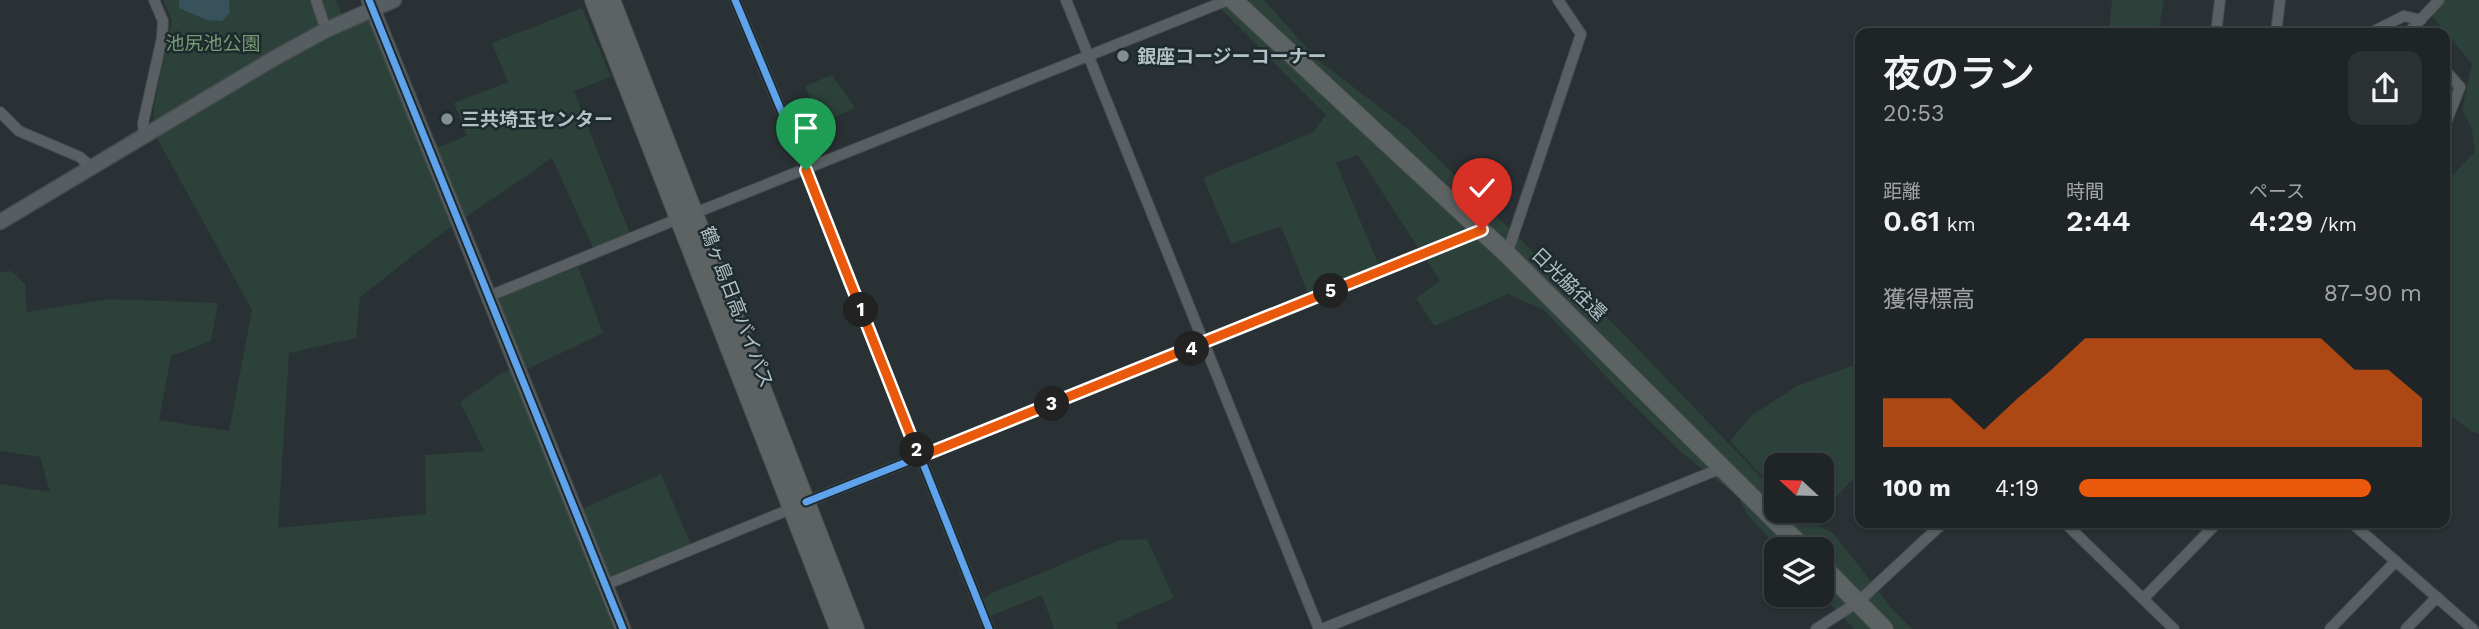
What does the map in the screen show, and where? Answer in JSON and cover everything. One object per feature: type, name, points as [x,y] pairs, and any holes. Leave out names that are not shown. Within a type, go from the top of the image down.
[{"type":"highway","name":"鶴ヶ島日高バイパス","points":[[594,0],[688,216]]},
{"type":"highway","name":"鶴ヶ島日高バイパス","points":[[611,0],[688,216],[799,505],[839,629]]},
{"type":"highway","name":"日光脇往還","points":[[1231,0],[1482,230],[1792,537]]},
{"type":"highway","name":"鶴ヶ島日高バイパス","points":[[799,505],[855,629]]},
{"type":"highway","points":[[1834,578],[1884,629]]},
{"type":"street","points":[[144,137],[143,123],[162,38],[163,21],[154,0]]},
{"type":"street","points":[[316,0],[326,30]]},
{"type":"street","points":[[0,222],[370,4],[394,0]]},
{"type":"street","points":[[735,0],[806,170],[989,629]]},
{"type":"street","points":[[1066,0],[1321,629],[1722,468]]},
{"type":"street","points":[[487,297],[1231,0]]},
{"type":"street","points":[[1507,254],[1581,34],[1558,0]]},
{"type":"street","points":[[2217,28],[2220,0]]},
{"type":"street","points":[[2277,28],[2280,0]]},
{"type":"street","points":[[2414,28],[2440,0]]},
{"type":"street","points":[[370,4],[623,629]]},
{"type":"street","points":[[2380,28],[2404,16],[2421,20]]},
{"type":"street","points":[[2450,76],[2460,87],[2450,112]]},
{"type":"street","points":[[0,112],[19,131],[80,157],[92,168]]},
{"type":"street","points":[[605,585],[1482,230]]},
{"type":"street","points":[[1816,629],[1858,602],[1938,528]]},
{"type":"street","points":[[2070,528],[2174,629]]},
{"type":"street","points":[[2143,599],[2212,528]]},
{"type":"street","points":[[2358,528],[2437,597],[2465,627]]},
{"type":"street","points":[[2330,629],[2396,561]]},
{"type":"street","points":[[2406,629],[2437,597]]},
{"type":"green space","name":"池尻池公園","points":[[163,0],[336,0],[347,26],[365,20],[371,21],[426,152],[467,136],[454,103],[508,82],[492,43],[582,8],[611,77],[574,91],[630,234],[593,248],[552,158],[437,237],[360,297],[356,338],[289,353],[278,528],[426,514],[425,455],[484,451],[460,402],[502,373],[521,364],[495,299],[578,267],[603,333],[513,376],[568,515],[661,474],[691,545],[595,584],[614,629],[0,629],[0,484],[50,492],[40,457],[0,451],[0,272],[11,271],[25,284],[27,312],[109,299],[218,303],[211,341],[171,356],[159,420],[229,431],[252,310],[153,131],[154,105],[172,21]]},
{"type":"green space","points":[[1212,0],[1264,0],[1318,60],[1407,128],[1530,249],[1614,324],[1764,480],[1764,523],[1814,523],[1834,534],[1893,610],[1912,629],[1854,629],[1833,607],[1834,537],[1768,537],[1747,514],[1738,496],[1683,454],[1626,398],[1545,311],[1508,294],[1434,326],[1416,298],[1440,281],[1358,155],[1336,163],[1380,268],[1309,296],[1281,226],[1231,244],[1203,178],[1313,132],[1326,115]]},
{"type":"green space","points":[[2112,0],[2164,0],[2159,28],[2109,28]]},
{"type":"green space","points":[[2446,0],[2479,0],[2479,434],[2450,415],[2450,178],[2475,152],[2472,129],[2462,110],[2472,64],[2450,38],[2450,28],[2442,28],[2431,15]]},
{"type":"green space","points":[[832,75],[855,108],[821,123],[805,86]]},
{"type":"green space","points":[[1855,365],[1855,477],[1834,499],[1834,453],[1764,453],[1764,478],[1730,441],[1752,415],[1797,386]]},
{"type":"green space","points":[[1147,539],[1174,598],[1116,623],[1118,629],[1054,629],[1042,595],[986,618],[981,602],[990,594],[1120,540]]},
{"type":"water","points":[[179,0],[229,0],[230,13],[222,21],[207,20],[179,8]]},
{"type":"cycle path","points":[[369,0],[623,629]]},
{"type":"cycle path","points":[[735,0],[806,170],[989,629]]},
{"type":"cycle path","points":[[806,502],[1482,230]]},
{"type":"place","name":"銀座コージーコーナー","points":[[1123,56]]},
{"type":"place","name":"三共埼玉センター","points":[[447,119]]},
{"type":"route","points":[[806,170],[919,457],[1482,230]]}]
